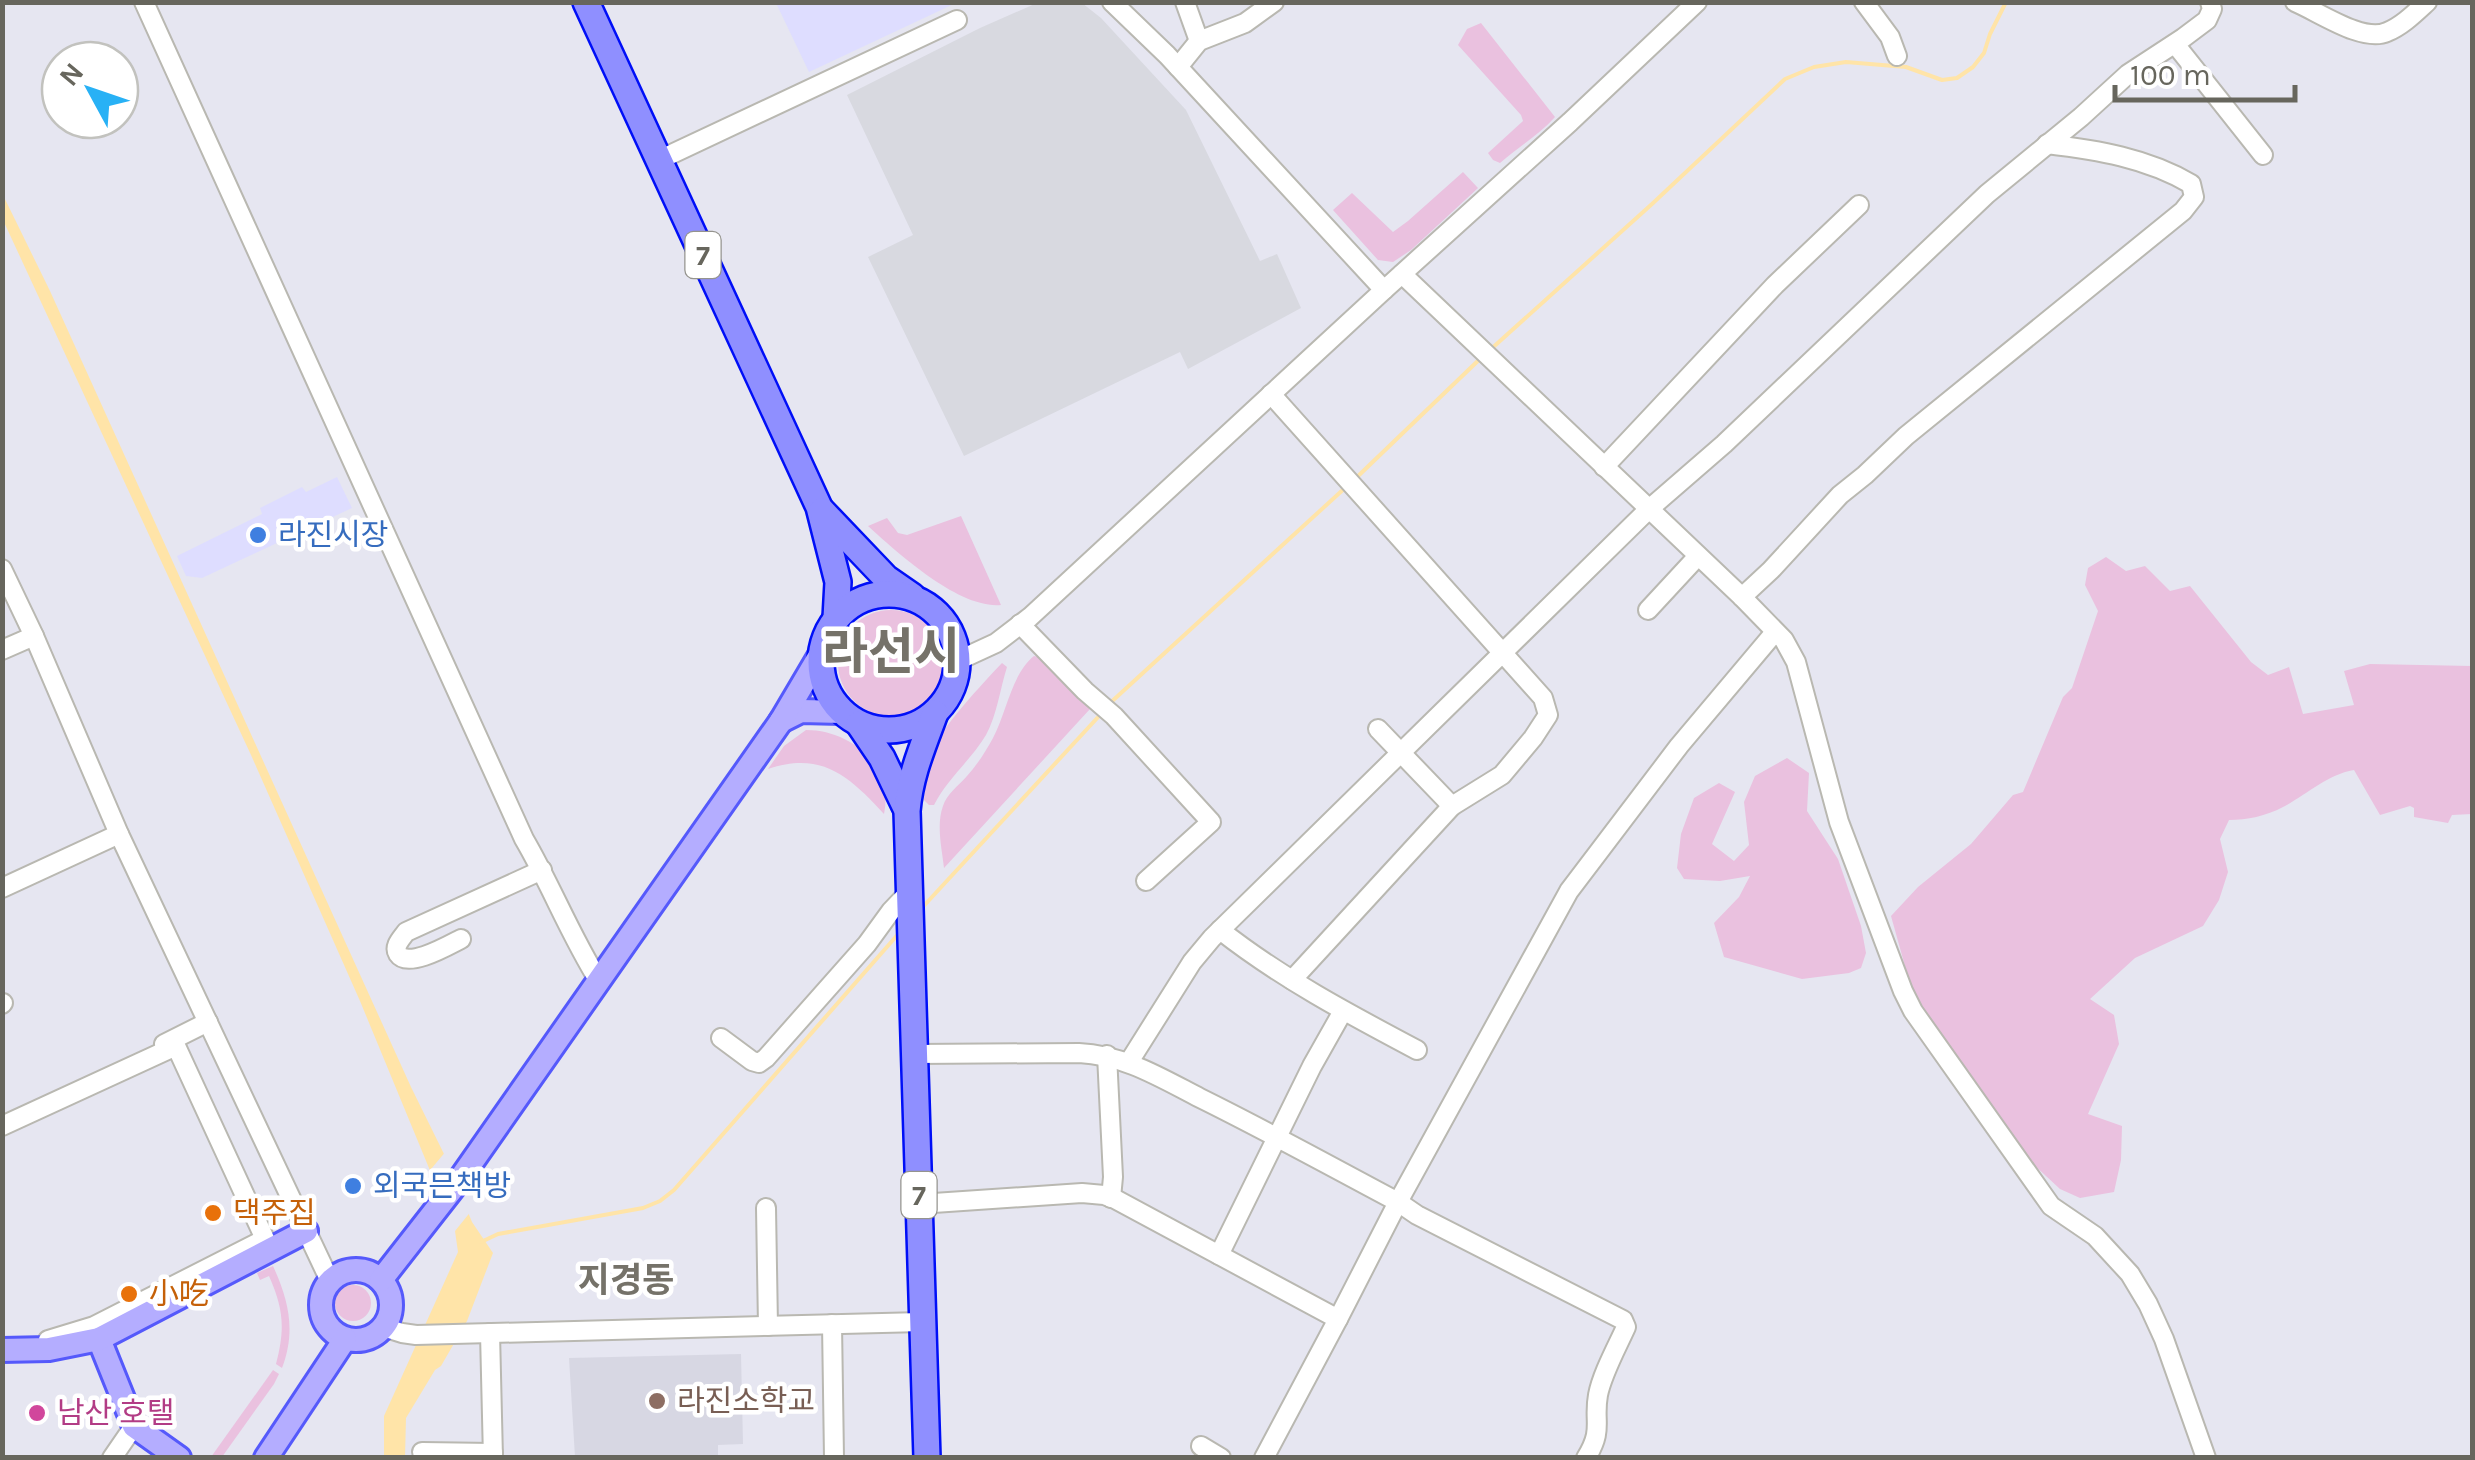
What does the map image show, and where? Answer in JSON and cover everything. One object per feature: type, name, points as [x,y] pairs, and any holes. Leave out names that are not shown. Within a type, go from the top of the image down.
[{"type":"highway","name":"7","points":[[586,2],[819,507],[838,582],[836,618],[820,656],[825,686],[829,696],[882,758],[907,810]]},
{"type":"highway","name":"7","points":[[819,507],[886,578],[934,610],[954,642],[957,661],[955,680],[935,712],[915,764],[907,810],[927,1458]]},
{"type":"highway","points":[[836,618],[853,604],[874,596],[896,594],[917,600]]},
{"type":"highway","points":[[850,718],[878,730],[898,730],[918,724],[935,712]]},
{"type":"main road","points":[[381,1280],[460,1178],[599,981],[781,721],[820,656]]},
{"type":"main road","points":[[781,721],[801,711],[850,718]]},
{"type":"main road","points":[[2,1350],[49,1349],[99,1339],[306,1230]]},
{"type":"main road","points":[[350,1270],[362,1270],[381,1280],[391,1301],[391,1312],[383,1327],[369,1338],[358,1340],[335,1333],[322,1313],[321,1302],[330,1281],[350,1270]]},
{"type":"main road","points":[[266,1458],[346,1338]]},
{"type":"main road","points":[[99,1339],[134,1426],[179,1458]]},
{"type":"street","points":[[144,2],[524,839],[599,981]]},
{"type":"street","points":[[1112,2],[1178,67],[1384,290]]},
{"type":"street","points":[[1186,2],[1198,40]]},
{"type":"street","points":[[1178,67],[1198,40],[1245,23],[1274,2]]},
{"type":"street","points":[[957,661],[996,643],[1020,624],[1697,2]]},
{"type":"street","points":[[1864,2],[1890,38],[1897,56]]},
{"type":"street","points":[[1129,1062],[1192,962],[1220,930],[1649,509],[1724,444],[1987,194],[2128,74],[2206,20],[2212,9],[2210,2]]},
{"type":"street","points":[[2295,2],[2372,36],[2385,34],[2405,22],[2427,2]]},
{"type":"street","points":[[660,160],[957,20]]},
{"type":"street","points":[[2175,44],[2262,155]]},
{"type":"street","points":[[1742,597],[1840,495],[1906,436],[2183,211],[2194,197],[2191,184],[2172,173],[2102,152],[2047,144]]},
{"type":"street","points":[[1604,466],[1858,205]]},
{"type":"street","points":[[1402,274],[1784,640],[1799,670],[1839,822],[1903,991],[1928,1035],[2051,1206],[2095,1236],[2130,1274],[2164,1339],[2206,1458]]},
{"type":"street","points":[[1271,394],[1543,698],[1548,714],[1502,776],[1452,806],[1292,980]]},
{"type":"street","points":[[1648,610],[1698,556]]},
{"type":"street","points":[[2,570],[119,834],[330,1281]]},
{"type":"street","points":[[1020,624],[1114,716],[1210,822],[1146,881]]},
{"type":"street","points":[[1264,1458],[1398,1202],[1569,891],[1679,746],[1775,632]]},
{"type":"street","points":[[2,650],[34,636]]},
{"type":"street","points":[[1378,729],[1452,806]]},
{"type":"street","points":[[2,888],[119,834]]},
{"type":"street","points":[[461,939],[421,958],[408,960],[396,950],[406,932],[542,870]]},
{"type":"street","points":[[721,1038],[752,1061],[759,1063],[766,1058],[891,911],[911,897]]},
{"type":"street","points":[[1220,930],[1258,960],[1416,1050]]},
{"type":"street","points":[[1219,1256],[1312,1066],[1344,1011]]},
{"type":"street","points":[[66,1090],[208,1022]]},
{"type":"street","points":[[2,1126],[176,1046],[265,1239],[94,1326],[46,1340],[2,1342]]},
{"type":"street","points":[[916,1054],[1079,1053],[1129,1062],[1623,1320],[1626,1327],[1598,1394],[1599,1428],[1586,1458]]},
{"type":"street","points":[[1106,1056],[1111,1198]]},
{"type":"street","points":[[919,1204],[1082,1194],[1111,1198],[1338,1319]]},
{"type":"street","points":[[766,1208],[768,1326]]},
{"type":"street","points":[[383,1327],[402,1333],[465,1334],[922,1322]]},
{"type":"street","points":[[832,1324],[834,1458]]},
{"type":"street","points":[[422,1452],[493,1455],[490,1333]]},
{"type":"street","points":[[112,1458],[134,1426]]},
{"type":"street","points":[[1201,1446],[1221,1458]]},
{"type":"shaded area","points":[[776,3],[956,3],[809,72]]},
{"type":"shaded area","points":[[1037,3],[1082,3],[1101,18],[1186,110],[1260,261],[1277,254],[1301,308],[1188,369],[1180,352],[964,456],[868,257],[913,235],[847,95]]},
{"type":"shaded area","points":[[1481,23],[1555,117],[1500,163],[1488,153],[1523,121],[1458,45],[1467,29]]},
{"type":"shaded area","points":[[1463,172],[1478,188],[1393,262],[1378,260],[1333,210],[1352,193],[1393,232]]},
{"type":"shaded area","points":[[2,193],[472,1222],[493,1253],[467,1321],[406,1418],[405,1457],[384,1457],[384,1416],[458,1252],[455,1231],[360,1001],[251,755],[3,220]]},
{"type":"shaded area","name":"라진시장","points":[[337,477],[352,508],[202,578],[186,576],[177,556],[262,514],[260,508],[302,487],[306,492]]},
{"type":"shaded area","points":[[961,516],[1001,605],[984,604],[948,589],[868,526],[887,518],[898,533],[907,535]]},
{"type":"shaded area","points":[[2106,557],[2126,571],[2145,566],[2170,591],[2190,586],[2251,662],[2268,675],[2289,667],[2303,714],[2354,705],[2344,671],[2370,664],[2472,666],[2472,814],[2452,815],[2448,823],[2414,817],[2414,808],[2410,806],[2380,815],[2354,770],[2326,780],[2270,813],[2229,820],[2220,839],[2228,872],[2219,900],[2203,926],[2135,958],[2090,999],[2114,1015],[2119,1044],[2088,1114],[2122,1126],[2121,1160],[2114,1192],[2080,1198],[2060,1189],[2032,1163],[1926,1014],[1910,984],[1891,916],[1918,887],[1971,844],[2013,795],[2023,792],[2063,697],[2072,688],[2098,611],[2085,585],[2088,568]]},
{"type":"shaded area","points":[[891,610],[911,614],[928,626],[940,643],[944,663],[940,683],[928,700],[911,712],[891,716],[871,712],[854,700],[842,683],[838,663],[842,643],[854,626],[871,614]]},
{"type":"shaded area","points":[[1034,656],[1044,658],[1090,709],[944,868],[940,829],[945,802],[987,748],[1015,683]]},
{"type":"shaded area","points":[[1002,663],[1007,667],[986,735],[934,805],[929,805],[924,800],[926,770],[936,742]]},
{"type":"shaded area","points":[[806,730],[839,736],[866,754],[882,781],[884,814],[859,788],[833,770],[804,763],[768,769],[784,746]]},
{"type":"shaded area","points":[[1787,758],[1809,773],[1807,811],[1838,859],[1861,926],[1866,953],[1861,968],[1849,973],[1802,979],[1724,957],[1714,923],[1739,897],[1750,876],[1720,881],[1684,879],[1677,868],[1681,834],[1694,798],[1719,783],[1735,792],[1712,844],[1734,861],[1749,845],[1744,802],[1755,776]]},
{"type":"shaded area","points":[[273,1266],[289,1316],[289,1341],[282,1368],[276,1364],[282,1330],[278,1299],[269,1276],[260,1280],[257,1273]]},
{"type":"shaded area","points":[[353,1285],[366,1290],[371,1303],[366,1316],[353,1321],[340,1316],[335,1303],[340,1290]]},
{"type":"shaded area","name":"라진소학교","points":[[741,1354],[743,1444],[718,1445],[718,1457],[575,1457],[569,1358]]},
{"type":"shaded area","points":[[273,1370],[279,1374],[274,1384],[222,1457],[211,1457]]},
{"type":"pier","points":[[447,1150],[472,1210],[451,1236],[426,1175]]},
{"type":"waterway","points":[[1490,350],[1785,79],[1814,67],[1846,62],[1906,67],[1942,80],[1957,78],[1984,53],[2006,2]]},
{"type":"waterway","points":[[1356,478],[1483,356]]},
{"type":"waterway","points":[[1109,704],[1346,487]]},
{"type":"waterway","points":[[920,910],[1100,715]]},
{"type":"waterway","points":[[481,1242],[498,1234],[643,1208],[660,1201],[674,1190],[900,932]]},
{"type":"place","name":"라진시장","points":[[258,535]]},
{"type":"place","name":"외국믄책방","points":[[353,1186]]},
{"type":"place","name":"댁주집","points":[[213,1213]]},
{"type":"place","name":"小吃","points":[[129,1294]]},
{"type":"place","name":"라진소학교","points":[[657,1401]]},
{"type":"place","name":"남산 호탤","points":[[37,1413]]},
{"type":"district","name":"라선시","points":[[891,652]]},
{"type":"district","name":"지경동","points":[[626,1280]]}]
